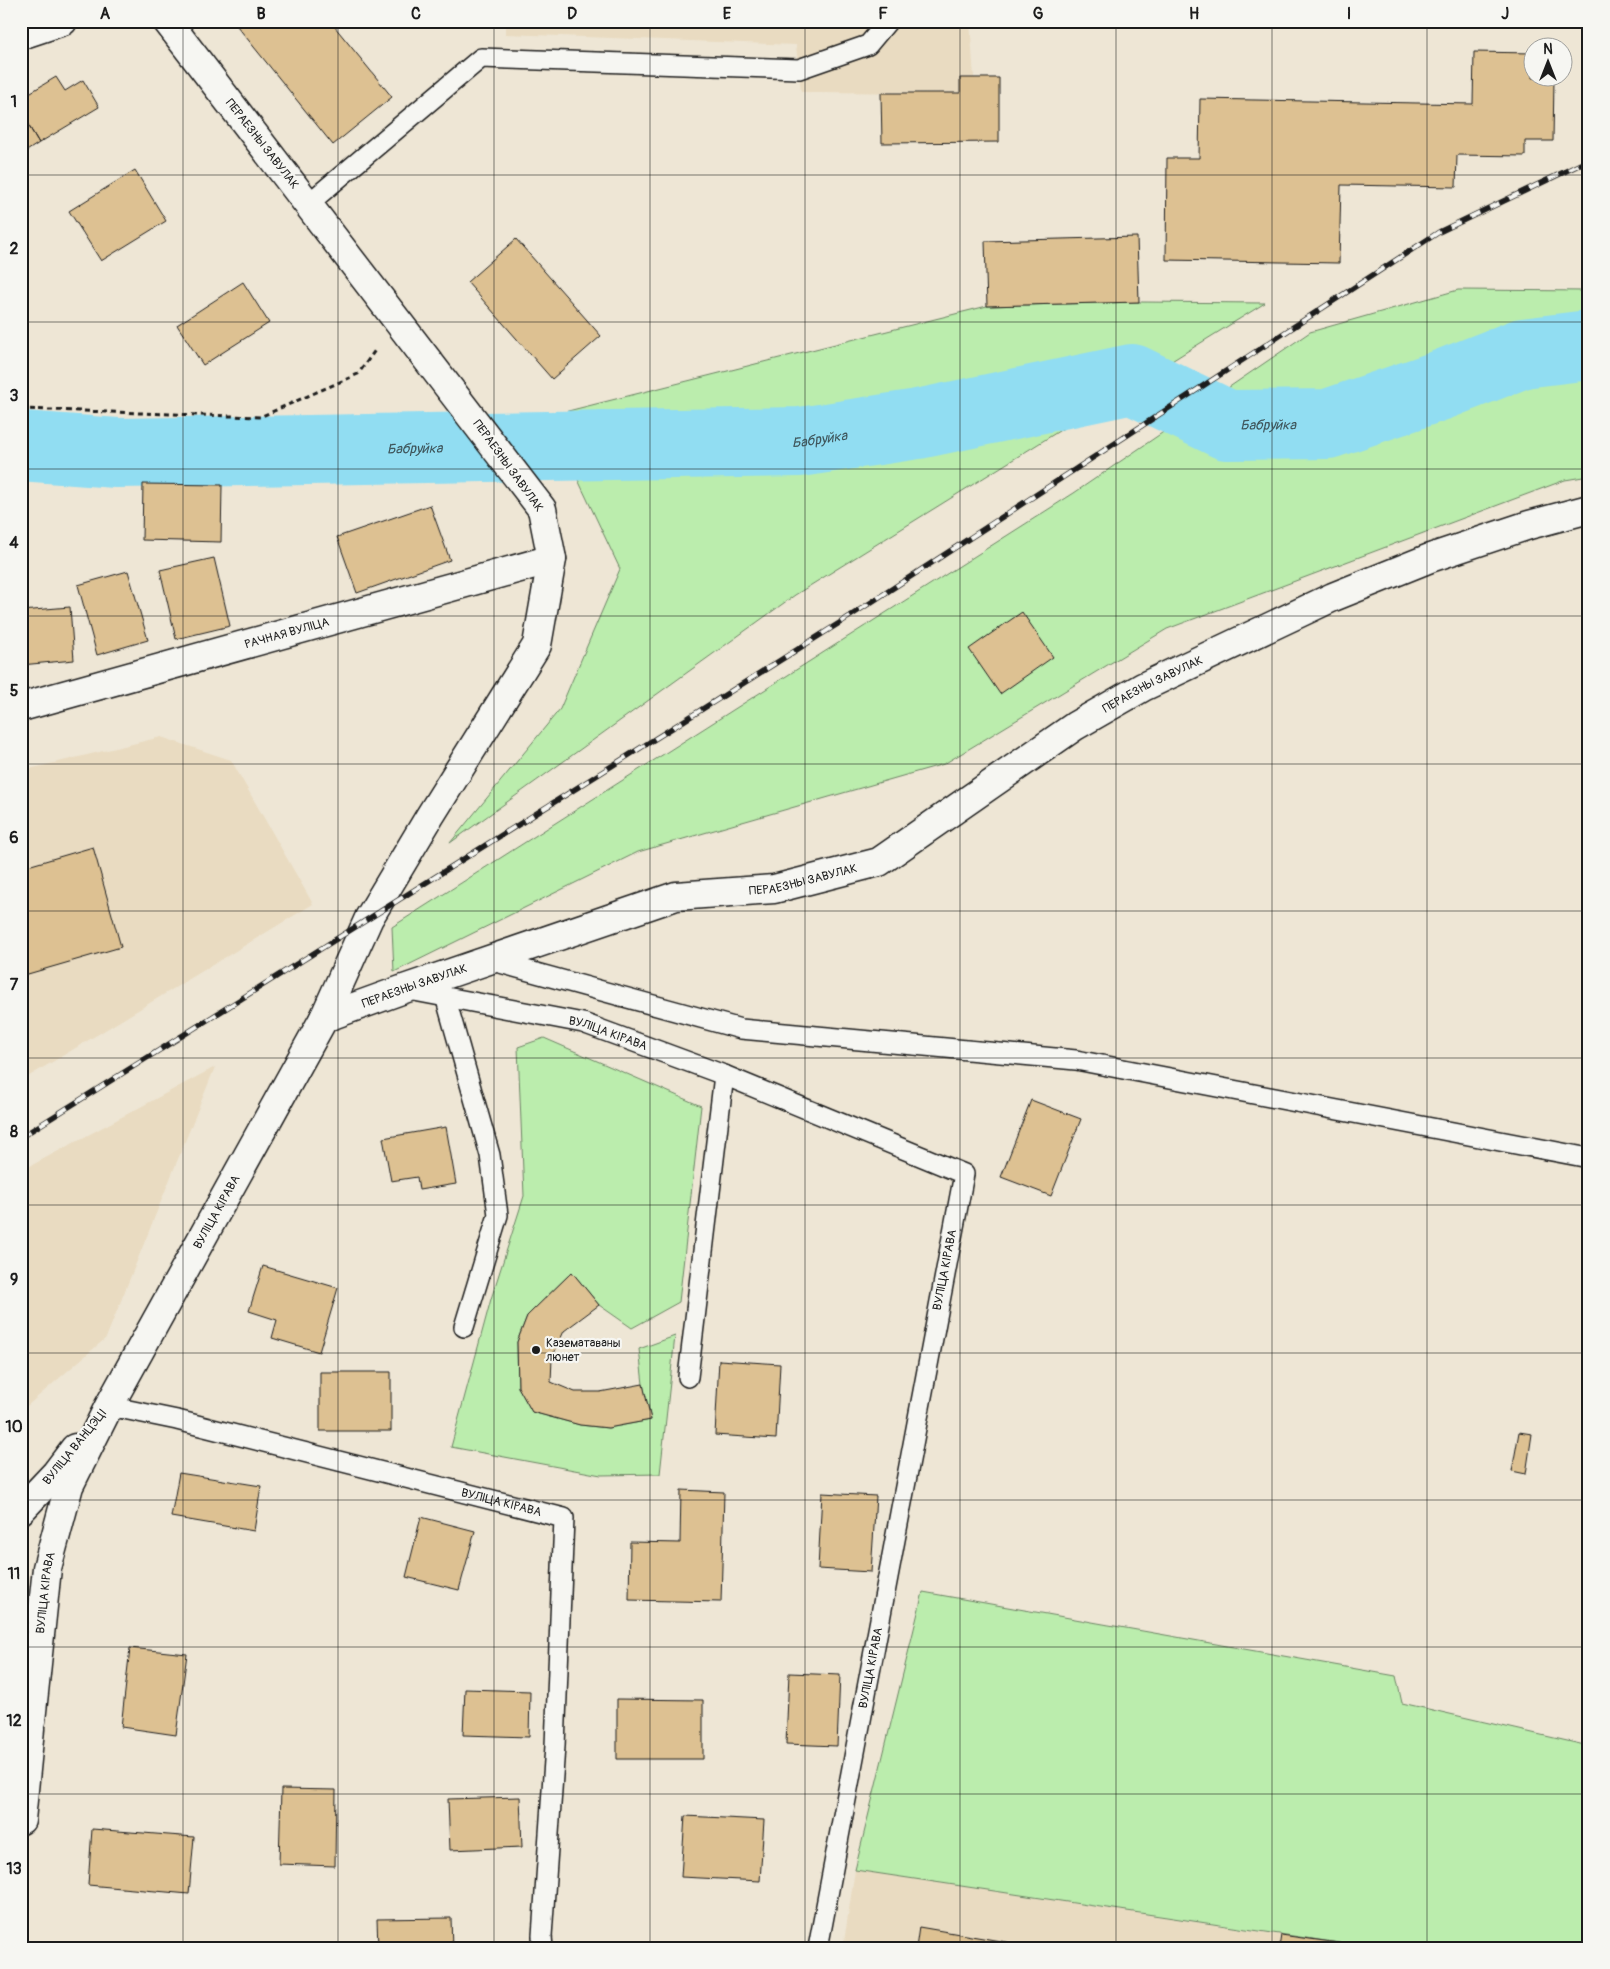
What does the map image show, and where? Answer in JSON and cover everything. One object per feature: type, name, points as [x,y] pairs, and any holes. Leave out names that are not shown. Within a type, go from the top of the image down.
[{"type":"street","points":[[21,35],[63,21]]},
{"type":"street","name":"ПЕРАЕЗНЫ ЗАВУЛАК","points":[[167,21],[542,509],[552,559],[537,645],[430,816],[369,918],[324,1018]]},
{"type":"street","name":"ПЕРАЕЗНЫ ЗАВУЛАК","points":[[324,1018],[676,896],[774,889],[879,862],[1075,726],[1143,687],[1333,597],[1430,558],[1529,525],[1589,509]]},
{"type":"street","name":"РАЧНАЯ ВУЛІЦА","points":[[21,706],[552,559]]},
{"type":"street","name":"ВУЛІЦА КІРАВА","points":[[21,1820],[47,1568],[69,1486],[109,1406],[324,1018]]},
{"type":"street","name":"ВУЛІЦА ВАНЦЭЦІ","points":[[21,1510],[56,1473],[109,1406]]},
{"type":"street","points":[[21,1686],[30,1729]]},
{"type":"lane","points":[[308,204],[481,58],[799,69],[868,45],[888,21]]},
{"type":"lane","points":[[489,960],[741,1029],[1076,1060],[1589,1158]]},
{"type":"lane","name":"ВУЛІЦА КІРАВА","points":[[404,989],[583,1023],[724,1075],[964,1174],[818,1948]]},
{"type":"lane","points":[[445,996],[490,1155],[498,1215],[464,1327]]},
{"type":"lane","points":[[688,1377],[724,1075]]},
{"type":"lane","name":"ВУЛІЦА КІРАВА","points":[[109,1406],[177,1420],[564,1518],[555,1746],[542,1936],[543,1948]]},
{"type":"path","points":[[21,409],[260,417],[358,374],[398,320]]},
{"type":"shaded area","points":[[506,21],[970,21],[974,78],[960,93],[801,92],[796,45],[506,34]]},
{"type":"shaded area","points":[[161,737],[231,760],[313,904],[21,1081],[21,771]]},
{"type":"shaded area","points":[[215,1067],[106,1338],[21,1411],[21,1171]]},
{"type":"shaded area","points":[[855,1870],[1281,1935],[1372,1948],[843,1948]]},
{"type":"green space","points":[[1458,290],[1589,291],[1589,476],[1565,480],[1167,629],[944,764],[638,852],[394,972],[392,927],[1074,493],[1310,332]]},
{"type":"green space","points":[[1139,302],[1265,303],[795,595],[450,843],[560,709],[620,569],[548,416],[987,306]]},
{"type":"green space","points":[[544,1038],[701,1106],[679,1302],[632,1328],[599,1305],[572,1272],[527,1316],[517,1342],[518,1387],[532,1412],[580,1425],[608,1428],[651,1420],[643,1384],[639,1349],[675,1336],[660,1474],[601,1475],[451,1447],[491,1299],[524,1196],[518,1047]]},
{"type":"green space","points":[[923,1592],[1396,1676],[1402,1703],[1589,1746],[1589,1948],[1372,1948],[855,1870]]},
{"type":"building","points":[[233,21],[330,21],[392,97],[333,145]]},
{"type":"building","points":[[1474,52],[1522,53],[1522,88],[1554,88],[1553,141],[1525,141],[1525,156],[1457,155],[1456,187],[1341,185],[1339,263],[1166,260],[1167,158],[1199,158],[1200,99],[1473,104]]},
{"type":"building","points":[[56,77],[65,91],[83,80],[99,107],[39,143],[21,113],[21,98]]},
{"type":"building","points":[[960,78],[999,78],[999,142],[882,143],[881,93],[960,93]]},
{"type":"building","points":[[27,123],[39,143],[22,154],[21,127]]},
{"type":"building","points":[[135,170],[166,221],[101,261],[69,211]]},
{"type":"building","points":[[1137,237],[1139,302],[987,306],[985,241]]},
{"type":"building","points":[[516,239],[601,336],[552,379],[467,282]]},
{"type":"building","points":[[243,282],[269,323],[203,365],[177,325]]},
{"type":"building","points":[[143,484],[222,485],[221,542],[142,540]]},
{"type":"building","points":[[430,505],[450,560],[357,593],[337,537]]},
{"type":"building","points":[[214,558],[230,626],[176,639],[160,570]]},
{"type":"building","points":[[128,571],[148,640],[97,655],[78,585]]},
{"type":"building","points":[[70,607],[74,660],[21,665],[21,611]]},
{"type":"building","points":[[1022,612],[1053,657],[1000,694],[969,649]]},
{"type":"building","points":[[93,847],[121,947],[21,976],[21,868]]},
{"type":"building","points":[[1031,1100],[1081,1119],[1051,1196],[1001,1177]]},
{"type":"building","points":[[446,1127],[456,1184],[419,1190],[417,1177],[391,1181],[383,1138]]},
{"type":"building","points":[[263,1266],[338,1288],[319,1352],[272,1338],[277,1320],[249,1311]]},
{"type":"building","name":"Казематаваны люнет","points":[[572,1272],[599,1305],[564,1331],[552,1358],[551,1382],[575,1392],[600,1392],[643,1384],[651,1420],[608,1428],[580,1425],[532,1412],[518,1387],[517,1342],[527,1316]]},
{"type":"building","points":[[719,1360],[780,1364],[776,1439],[715,1435]]},
{"type":"building","points":[[320,1372],[391,1372],[391,1431],[320,1431]]},
{"type":"building","points":[[1519,1432],[1532,1434],[1526,1474],[1512,1471]]},
{"type":"building","points":[[179,1473],[261,1486],[254,1531],[171,1517]]},
{"type":"building","points":[[681,1490],[724,1492],[721,1602],[629,1600],[630,1542],[680,1543]]},
{"type":"building","points":[[822,1493],[876,1496],[871,1572],[818,1569]]},
{"type":"building","points":[[421,1517],[475,1531],[459,1590],[406,1577]]},
{"type":"building","points":[[130,1648],[187,1654],[176,1735],[121,1727]]},
{"type":"building","points":[[789,1673],[840,1675],[837,1746],[786,1744]]},
{"type":"building","points":[[465,1689],[530,1691],[529,1737],[463,1735]]},
{"type":"building","points":[[617,1699],[703,1700],[703,1759],[617,1759]]},
{"type":"building","points":[[281,1789],[336,1790],[335,1866],[279,1864]]},
{"type":"building","points":[[520,1797],[522,1847],[450,1850],[448,1799]]},
{"type":"building","points":[[685,1816],[764,1820],[760,1881],[681,1877]]},
{"type":"building","points":[[92,1829],[194,1837],[189,1894],[88,1885]]},
{"type":"building","points":[[451,1918],[452,1948],[378,1948],[377,1919]]},
{"type":"building","points":[[919,1927],[1041,1948],[916,1948]]},
{"type":"building","points":[[1281,1935],[1346,1944],[1346,1948],[1279,1948]]},
{"type":"waterway","name":"Бабруйка","points":[[21,446],[117,453],[800,442],[918,424],[1132,379],[1227,425],[1328,424],[1439,386],[1523,353],[1589,345]]},
{"type":"railway","points":[[21,1137],[841,622],[1439,232],[1589,160]]},
{"type":"place","name":"Казематаваны люнет","points":[[536,1350]]}]
